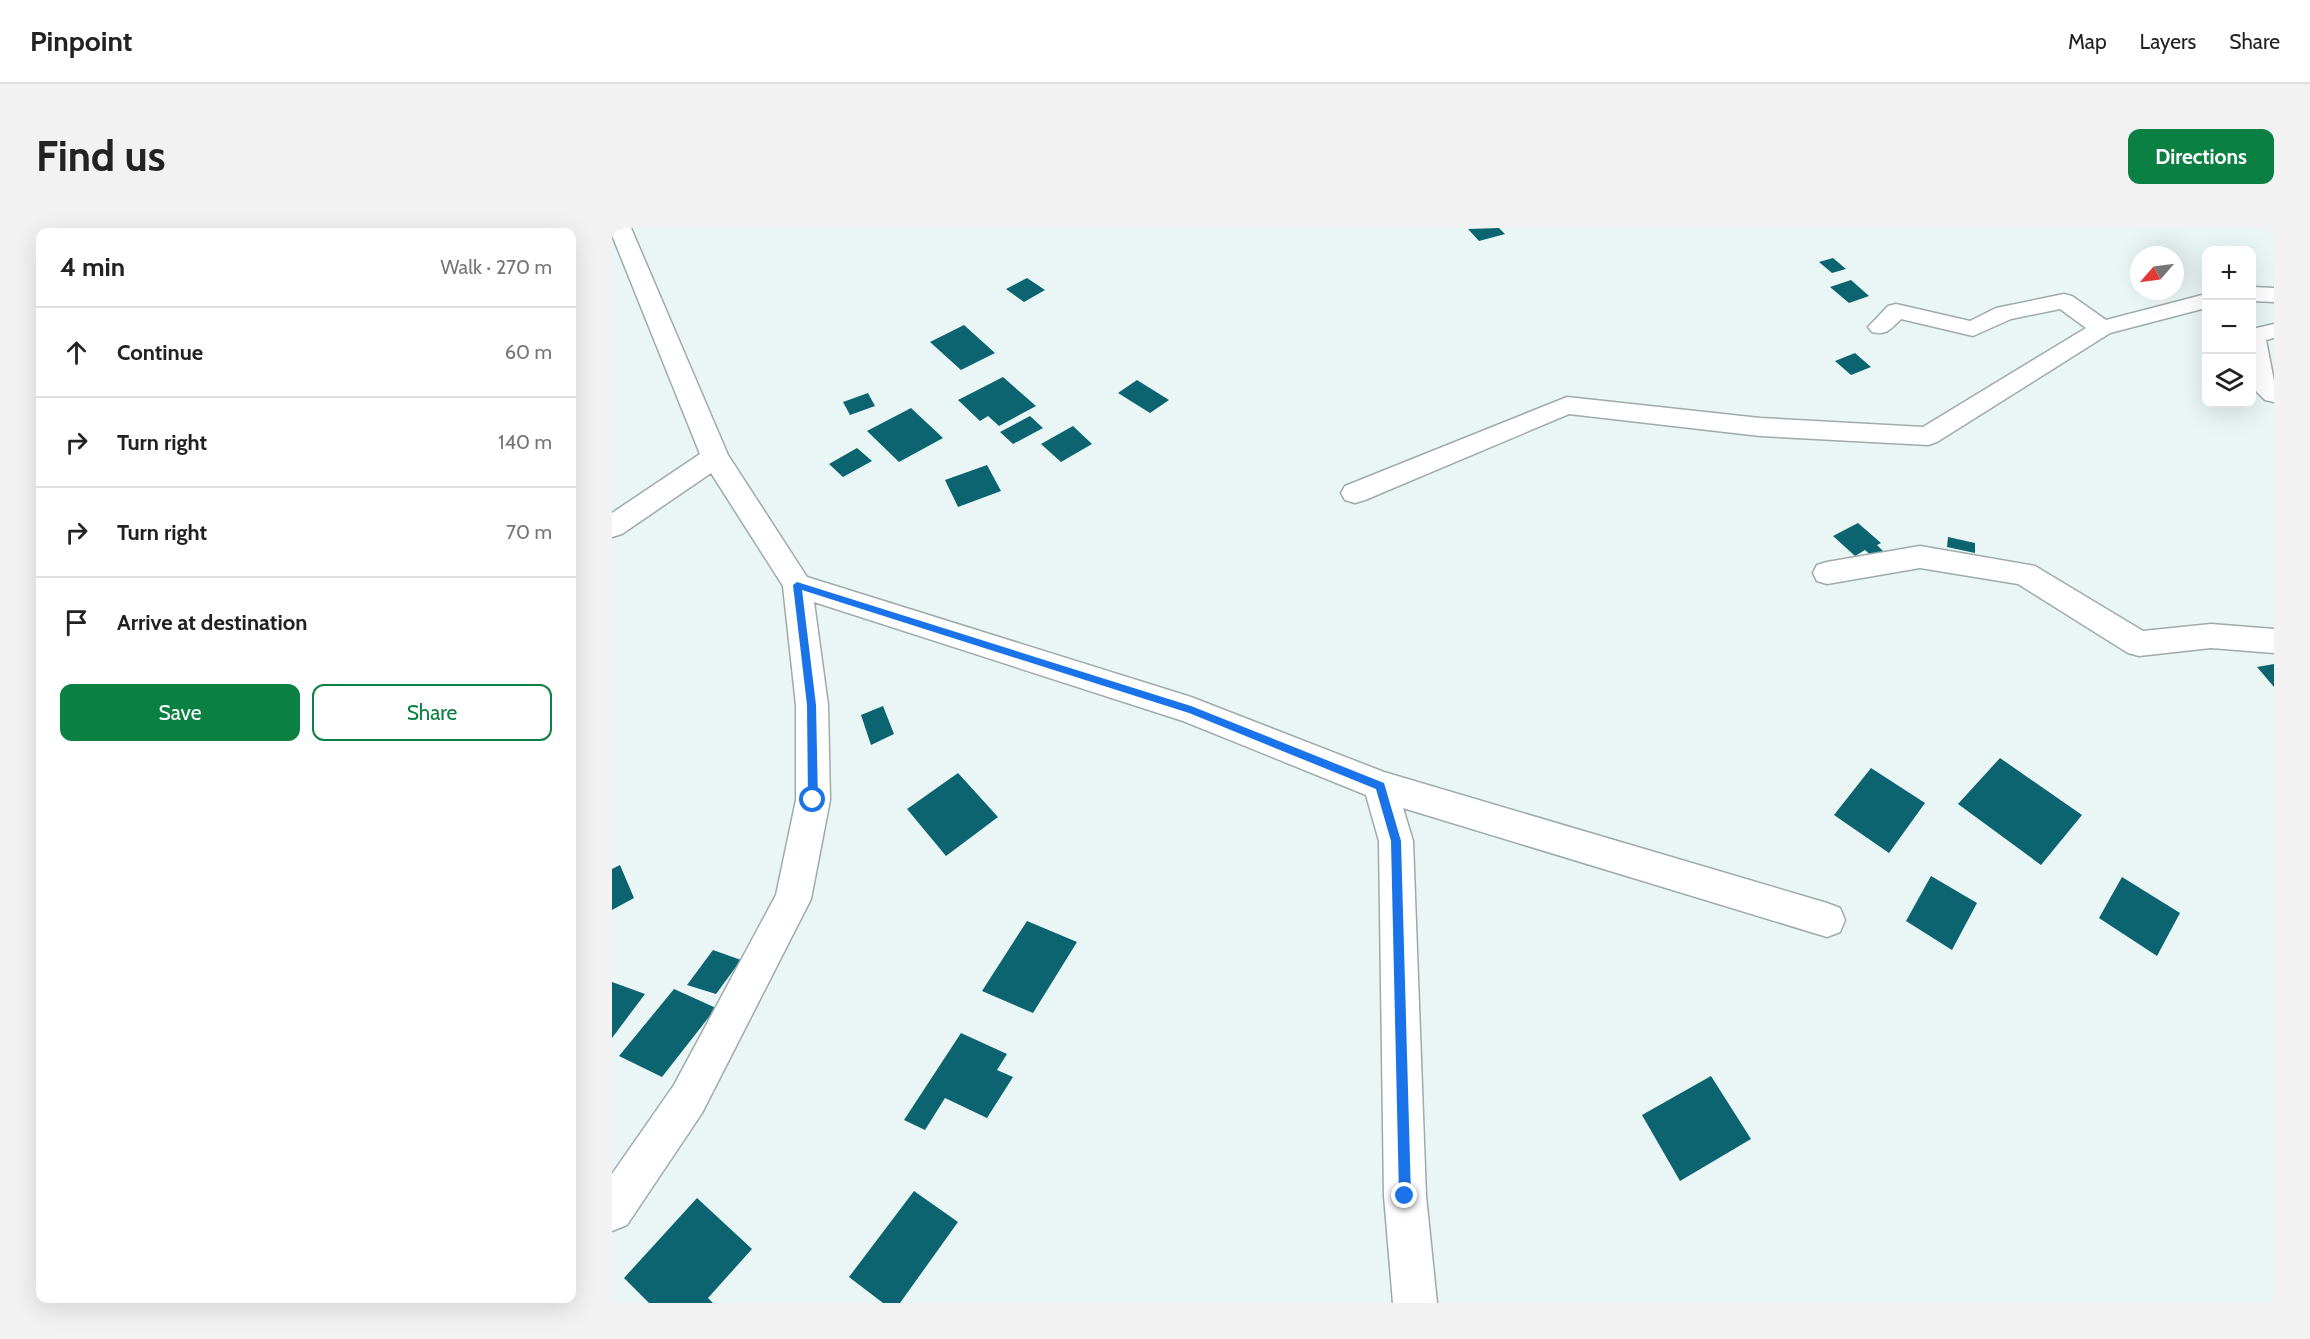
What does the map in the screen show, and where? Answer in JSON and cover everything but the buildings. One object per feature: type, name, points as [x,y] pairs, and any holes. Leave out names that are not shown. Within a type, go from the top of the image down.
[{"type":"street","points":[[612,1210],[688,1100],[793,899],[813,800],[812,705],[797,585],[715,457],[620,228]]},
{"type":"street","points":[[2256,294],[2274,295]]},
{"type":"street","points":[[1880,327],[1896,311],[1973,329],[2004,314],[2064,301],[2102,328]]},
{"type":"street","points":[[1355,493],[1567,405],[1760,427],[1928,436],[2102,328],[2202,301]]},
{"type":"street","points":[[2274,331],[2253,336],[2262,384],[2274,394]]},
{"type":"street","points":[[612,527],[715,457]]},
{"type":"street","points":[[1827,573],[1920,557],[2025,574],[2139,644],[2211,636],[2274,641]]},
{"type":"street","points":[[797,585],[1191,710],[1380,786],[1827,921]]},
{"type":"street","points":[[1380,786],[1396,841],[1405,1196],[1415,1303]]},
{"type":"route","points":[[813,800],[812,705],[797,585],[1191,710],[1380,786],[1396,841],[1405,1196]]}]
